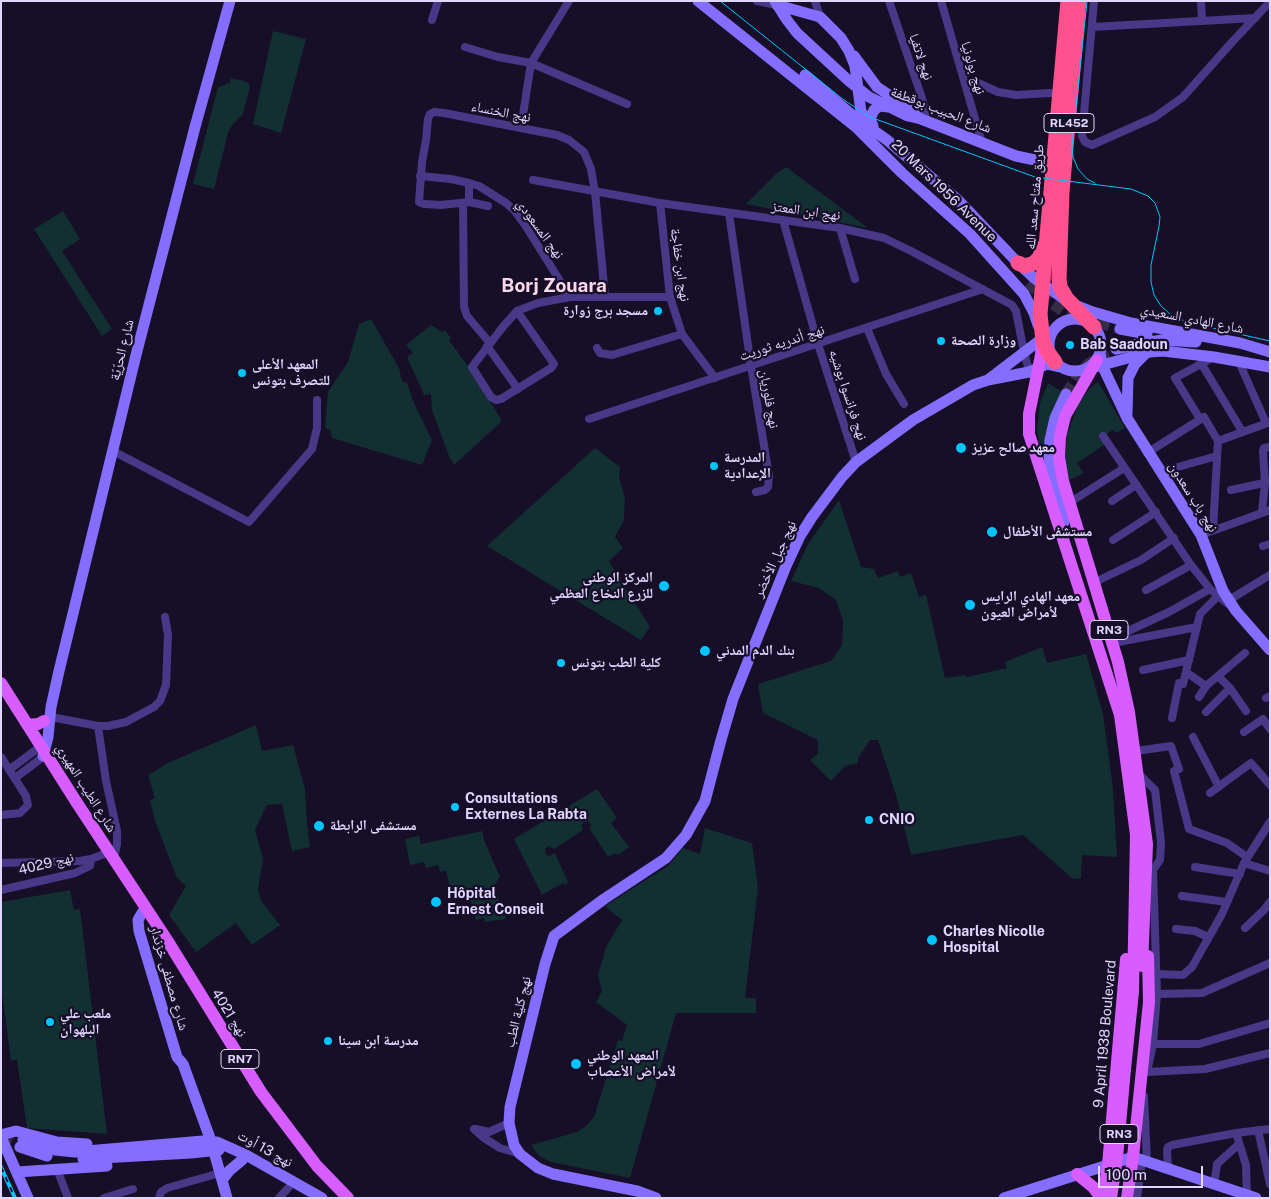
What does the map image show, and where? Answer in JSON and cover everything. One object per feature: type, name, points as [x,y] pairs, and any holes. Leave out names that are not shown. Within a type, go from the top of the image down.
[{"type":"highway","name":"طريق مفتاح سعد الله","points":[[1045,339],[1035,284],[1047,241],[1068,1]]},
{"type":"highway","name":"طريق مفتاح سعد الله","points":[[1079,1],[1062,192],[1059,279],[1062,291],[1084,322]]},
{"type":"highway","points":[[1018,263],[1027,265],[1035,262],[1041,255],[1047,241]]},
{"type":"highway","points":[[1045,339],[1058,365]]},
{"type":"main road","name":"شارع الحرّيّة","points":[[41,749],[113,451],[195,128],[230,1]]},
{"type":"main road","name":"20 Mars 1956 Avenue","points":[[698,1],[857,128],[902,173],[965,229],[1024,294],[1045,339]]},
{"type":"main road","points":[[710,1],[859,120],[887,140],[958,200],[1018,263],[1035,284]]},
{"type":"main road","points":[[777,3],[820,18],[836,32],[877,87],[924,120]]},
{"type":"main road","name":"شارع الحبيب بوقطفة","points":[[777,3],[791,26],[804,40],[858,89],[908,116],[924,120],[1027,159],[1048,163],[1054,162]]},
{"type":"main road","points":[[801,12],[797,28],[804,40]]},
{"type":"main road","points":[[850,51],[855,66],[862,112],[887,140]]},
{"type":"main road","points":[[873,126],[870,119],[874,110],[880,106],[888,106]]},
{"type":"main road","points":[[859,120],[892,153],[956,208],[1035,284]]},
{"type":"main road","points":[[1054,162],[1060,159],[1067,146]]},
{"type":"main road","name":"شارع الهادي السعيدي","points":[[1035,284],[1070,303],[1108,317],[1152,328],[1240,343],[1270,353]]},
{"type":"main road","name":"شارع الهادي السعيدي","points":[[1084,322],[1108,317]]},
{"type":"main road","name":"نهج جبل الأخضر","points":[[988,380],[1024,352],[1045,339],[1059,325],[1065,322],[1084,322]]},
{"type":"main road","points":[[1084,322],[1100,339],[1095,363]]},
{"type":"main road","points":[[1120,329],[1270,353]]},
{"type":"main road","name":"9 April 1938 Boulevard","points":[[1045,339],[1034,370],[1029,423],[1031,441],[1124,713]]},
{"type":"main road","points":[[1196,342],[1156,341],[1132,344],[1118,351],[1149,345],[1169,345],[1270,362]]},
{"type":"main road","points":[[1058,365],[1074,371],[1095,363],[1150,352],[1174,351],[1270,367]]},
{"type":"main road","points":[[1127,418],[1127,383],[1130,374],[1141,356],[1150,352]]},
{"type":"main road","name":"9 April 1938 Boulevard","points":[[1095,363],[1065,416],[1059,443],[1059,457],[1061,474],[1069,503],[1113,643],[1124,713],[1141,873],[1149,1002],[1141,1159],[1127,1198]]},
{"type":"main road","name":"نهج باب سعدون","points":[[1095,363],[1147,453],[1201,535],[1224,598],[1270,650]]},
{"type":"main road","name":"نهج جبل الأخضر","points":[[705,801],[720,740],[734,699],[786,566],[800,536],[842,477],[856,462],[926,411],[973,385],[1034,370],[1049,364],[1058,365]]},
{"type":"main road","name":"9 April 1938 Boulevard","points":[[1068,395],[1056,413],[1051,432],[1049,454],[1051,475],[1136,751],[1148,844],[1141,873],[1123,989],[1111,1140],[1102,1198]]},
{"type":"main road","name":"شارع الطيب المهيري","points":[[1,683],[144,912]]},
{"type":"main road","name":"شارع الطيب المهيري","points":[[1,694],[41,749]]},
{"type":"main road","points":[[28,725],[38,724],[49,715]]},
{"type":"main road","name":"نهج كلية الطب","points":[[520,1154],[514,1145],[509,1123],[510,1108],[545,964],[554,936],[604,899],[666,858],[686,835],[705,801]]},
{"type":"main road","name":"9 April 1938 Boulevard","points":[[1111,1198],[1140,990],[1141,873]]},
{"type":"main road","name":"شارع مصطفى خزندار","points":[[144,912],[138,920],[139,932],[177,1057],[182,1064],[217,1178]]},
{"type":"main road","name":"نهج 4021","points":[[144,912],[244,1084],[285,1139],[338,1198]]},
{"type":"main road","name":"نهج 4021","points":[[144,912],[261,1092],[317,1166],[348,1198]]},
{"type":"main road","name":"9 April 1938 Boulevard","points":[[1120,1198],[1126,1159],[1129,1070]]},
{"type":"main road","points":[[28,1198],[1,1136],[16,1131],[57,1142],[74,1144],[175,1140],[190,1146]]},
{"type":"main road","points":[[1111,1140],[1121,1150],[1141,1159],[1214,1185],[1252,1196]]},
{"type":"main road","points":[[178,1153],[73,1159],[51,1157],[22,1143],[75,1152],[190,1146]]},
{"type":"main road","points":[[208,1145],[242,1160],[308,1198]]},
{"type":"main road","name":"نهج 13 أوت","points":[[190,1146],[227,1145],[322,1198]]},
{"type":"main road","points":[[17,1172],[23,1170],[148,1162],[178,1153],[190,1146]]},
{"type":"main road","points":[[520,1154],[538,1168],[553,1174],[637,1191],[656,1198]]},
{"type":"main road","points":[[1004,1198],[1108,1165],[1141,1159]]},
{"type":"main road","points":[[217,1178],[242,1160]]},
{"type":"main road","points":[[1077,1174],[1094,1187],[1102,1198]]},
{"type":"main road","points":[[217,1178],[219,1198]]},
{"type":"main road","points":[[217,1178],[226,1198]]},
{"type":"street","points":[[432,20],[438,1]]},
{"type":"street","points":[[521,128],[524,98],[531,63],[569,1]]},
{"type":"street","points":[[757,1],[777,3]]},
{"type":"street","points":[[815,1],[820,18]]},
{"type":"street","name":"نهج لاتفيا","points":[[889,1],[923,101],[924,120]]},
{"type":"street","name":"نهج بولونيا","points":[[941,1],[982,142]]},
{"type":"street","points":[[1094,1],[1082,136],[1084,142],[1088,145],[1092,145],[1155,116],[1183,97],[1270,2]]},
{"type":"street","points":[[1201,1],[1202,21]]},
{"type":"street","points":[[1092,27],[1256,18]]},
{"type":"street","points":[[465,47],[531,63],[627,104]]},
{"type":"street","points":[[965,84],[978,83],[998,92],[1016,95],[1050,93]]},
{"type":"street","name":"نهج الخنساء","points":[[420,176],[428,119],[430,114],[434,112],[557,135],[577,144],[588,159],[595,192],[605,296]]},
{"type":"street","points":[[420,176],[418,200],[421,203],[441,205],[466,203],[488,206]]},
{"type":"street","name":"نهج المسعودي","points":[[420,176],[450,179],[479,186],[514,210],[570,296]]},
{"type":"street","name":"نهج ابن المعتز","points":[[533,180],[660,203],[840,228],[884,238],[1009,303],[1015,309],[1024,352],[1034,370]]},
{"type":"street","points":[[469,183],[466,203],[464,308],[467,316],[489,344],[518,389]]},
{"type":"street","name":"نهج ابن خفاجة","points":[[660,203],[670,296],[682,334],[715,378]]},
{"type":"street","name":"نهج فلوريان","points":[[729,213],[769,476],[768,487],[765,490],[756,492]]},
{"type":"street","name":"نهج فرانسوا بوشيه","points":[[783,220],[818,344],[856,462]]},
{"type":"street","points":[[840,228],[855,280]]},
{"type":"street","name":"نهج أندريه ثوريت","points":[[589,419],[983,289]]},
{"type":"street","points":[[517,312],[554,364],[551,368],[518,389],[496,400],[491,397],[472,367],[510,318],[517,312],[533,304],[570,296],[670,296]]},
{"type":"street","points":[[866,328],[886,374],[904,404]]},
{"type":"street","points":[[597,348],[600,353],[612,355],[682,334]]},
{"type":"street","points":[[1200,419],[1175,378],[1214,357]]},
{"type":"street","points":[[1218,441],[1268,422],[1239,362]]},
{"type":"street","points":[[1201,363],[1242,431]]},
{"type":"street","points":[[113,451],[249,522],[312,449],[317,428],[317,400]]},
{"type":"street","points":[[1147,453],[1204,417],[1218,441],[1213,530]]},
{"type":"street","points":[[1103,436],[1191,565],[1210,589],[1224,598]]},
{"type":"street","points":[[1201,535],[1266,511],[1267,483],[1263,451],[1264,448],[1270,447]]},
{"type":"street","points":[[1160,472],[1217,456]]},
{"type":"street","points":[[1069,503],[1124,468]]},
{"type":"street","points":[[1232,490],[1267,483]]},
{"type":"street","points":[[1112,501],[1136,485]]},
{"type":"street","points":[[1113,540],[1156,512]]},
{"type":"street","points":[[1095,582],[1141,560],[1174,538]]},
{"type":"street","points":[[1146,590],[1191,565]]},
{"type":"street","points":[[1172,718],[1179,683],[1183,684],[1200,614],[1224,598],[1270,575]]},
{"type":"street","points":[[1126,632],[1170,612],[1210,589]]},
{"type":"street","points":[[49,715],[98,726],[108,726],[126,722],[147,713],[160,701],[164,693],[168,656],[168,635],[165,617]]},
{"type":"street","points":[[1113,643],[1197,627]]},
{"type":"street","points":[[1199,697],[1206,686],[1245,653]]},
{"type":"street","points":[[1143,670],[1189,660]]},
{"type":"street","points":[[1186,672],[1206,686]]},
{"type":"street","points":[[1218,676],[1230,688],[1246,711]]},
{"type":"street","points":[[1206,712],[1230,688]]},
{"type":"street","points":[[1244,732],[1263,719],[1270,729]]},
{"type":"street","points":[[1,863],[109,857],[117,844],[117,831],[106,780],[98,726]]},
{"type":"street","points":[[1193,737],[1219,787]]},
{"type":"street","points":[[1136,751],[1171,746],[1179,769],[1174,771],[1189,829],[1227,843],[1246,860],[1270,871]]},
{"type":"street","points":[[9,770],[41,749]]},
{"type":"street","points":[[15,778],[41,749]]},
{"type":"street","points":[[1,757],[26,796],[28,805],[20,813],[1,815]]},
{"type":"street","points":[[1210,793],[1251,763],[1270,785]]},
{"type":"street","points":[[1137,1198],[1144,1093],[1153,1044],[1157,994],[1153,870],[1160,860],[1161,842],[1155,790],[1139,774]]},
{"type":"street","points":[[1156,974],[1186,974],[1192,967],[1227,902],[1246,860],[1267,832],[1270,822]]},
{"type":"street","name":"نهج 4029","points":[[1,890],[75,874],[90,866],[91,859]]},
{"type":"street","points":[[1195,867],[1240,874]]},
{"type":"street","points":[[1182,896],[1227,902]]},
{"type":"street","points":[[1245,928],[1270,902]]},
{"type":"street","points":[[1176,929],[1194,931],[1208,937]]},
{"type":"street","points":[[1157,994],[1202,993],[1270,963]]},
{"type":"street","points":[[1153,1044],[1199,1044],[1270,1023]]},
{"type":"street","points":[[1147,1072],[1205,1069],[1270,1053]]},
{"type":"street","points":[[509,1123],[489,1132],[474,1129],[495,1145],[520,1154]]},
{"type":"street","points":[[1168,1169],[1167,1150],[1170,1146],[1236,1133],[1270,1129]]},
{"type":"street","points":[[1258,1130],[1270,1184]]},
{"type":"street","points":[[1236,1133],[1246,1166],[1252,1196]]},
{"type":"street","points":[[1214,1185],[1217,1164],[1239,1144]]},
{"type":"street","points":[[57,1169],[68,1198]]},
{"type":"street","points":[[159,1198],[160,1192],[167,1188],[217,1178]]},
{"type":"street","points":[[279,1198],[289,1187]]},
{"type":"street","points":[[104,1198],[133,1189]]},
{"type":"green space","points":[[273,31],[306,39],[281,133],[253,124]]},
{"type":"green space","points":[[231,78],[244,81],[250,87],[243,114],[232,125],[228,133],[214,189],[193,184],[218,87],[230,83]]},
{"type":"green space","points":[[786,167],[868,228],[746,204],[776,174]]},
{"type":"green space","points":[[63,211],[80,239],[62,251],[112,329],[102,336],[34,229]]},
{"type":"green space","points":[[371,319],[399,368],[402,381],[407,383],[413,401],[432,440],[422,465],[332,438],[330,430],[325,428],[328,392],[348,362],[359,324]]},
{"type":"green space","points":[[431,325],[442,332],[445,330],[451,338],[449,340],[470,369],[502,421],[454,465],[432,410],[431,394],[424,395],[407,357],[413,353],[406,345]]},
{"type":"green space","points":[[1098,382],[1125,428],[1116,433],[1113,429],[1106,435],[1110,441],[1077,463],[1084,473],[1069,480],[1065,461],[1067,434],[1079,403],[1090,388]]},
{"type":"green space","points":[[1048,383],[1064,393],[1047,468],[1039,444],[1037,429],[1040,403]]},
{"type":"green space","points":[[595,448],[620,467],[619,477],[625,498],[624,520],[615,537],[623,548],[609,561],[650,627],[641,640],[487,546]]},
{"type":"green space","points":[[839,500],[861,567],[874,569],[878,578],[898,571],[900,577],[911,573],[919,597],[926,595],[945,678],[965,675],[967,677],[1007,668],[1005,662],[1042,647],[1047,663],[1086,654],[1103,714],[1113,789],[1117,857],[1082,855],[1081,878],[1073,879],[1023,835],[911,855],[896,795],[878,740],[870,740],[858,758],[858,763],[845,766],[831,781],[810,760],[818,754],[818,740],[763,713],[758,684],[831,661],[842,645],[843,620],[836,600],[819,588],[791,581],[808,544]]},
{"type":"green space","points":[[256,725],[262,751],[293,745],[305,789],[310,847],[292,851],[282,804],[267,805],[255,830],[263,859],[258,889],[261,901],[280,925],[252,945],[236,923],[196,952],[169,915],[186,886],[177,878],[155,821],[150,800],[155,798],[148,775],[168,763]]},
{"type":"green space","points":[[597,789],[617,818],[611,823],[629,847],[618,855],[616,853],[608,857],[590,829],[591,824],[588,821],[584,822],[581,825],[583,830],[554,849],[549,846],[546,848],[545,852],[547,855],[550,856],[555,853],[568,882],[566,885],[563,883],[542,895],[514,839]]},
{"type":"green space","points":[[705,828],[752,843],[758,888],[745,998],[756,998],[756,1013],[676,1013],[630,1178],[551,1162],[539,1156],[531,1145],[577,1132],[594,1117],[618,1040],[622,1041],[627,1025],[596,1002],[602,991],[598,975],[606,947],[622,920],[605,906],[668,866],[683,848],[700,854]]},
{"type":"green space","points":[[482,831],[500,877],[494,886],[506,919],[485,922],[484,918],[476,920],[469,894],[452,897],[446,870],[440,872],[438,865],[426,868],[424,862],[410,865],[405,839],[419,836],[421,844]]},
{"type":"green space","name":"ملعب علي البلهوان","points":[[70,890],[74,910],[80,909],[107,1134],[27,1128],[17,1060],[11,1060],[1,985],[1,902]]},
{"type":"tunnel","points":[[1028,283],[1044,298],[1063,311],[1077,317],[1120,329]]},
{"type":"tunnel","points":[[1066,394],[1088,364],[1116,349]]},
{"type":"tunnel","points":[[1,1138],[20,1147]]},
{"type":"tram line","points":[[720,1],[844,100],[870,117],[1035,177],[1131,189],[1148,196],[1155,203],[1160,217],[1151,265],[1151,282],[1154,295],[1161,306],[1172,316],[1190,323],[1270,341]]},
{"type":"tram line","points":[[1087,1],[1072,146],[1073,157],[1078,169],[1087,179],[1095,183]]},
{"type":"railway","points":[[1,1167],[15,1198]]},
{"type":"place","name":"مسجد برج زوارة","points":[[658,311]]},
{"type":"place","name":"وزارة الصحة","points":[[941,341]]},
{"type":"place","name":"Bab Saadoun","points":[[1070,345]]},
{"type":"place","name":"المعهد الأعلى للتصرف بتونس","points":[[242,373]]},
{"type":"place","name":"معهد صالح عزيز","points":[[961,448]]},
{"type":"place","name":"المدرسة الإعدادية","points":[[714,466]]},
{"type":"place","name":"مستشفى الأطفال","points":[[992,532]]},
{"type":"place","name":"المركز الوطني للزرع النخاع العظمي","points":[[664,586]]},
{"type":"place","name":"معهد الهادي الرايس لأمراض العيون","points":[[970,605]]},
{"type":"place","name":"بنك الدم المدني","points":[[705,651]]},
{"type":"place","name":"كلية الطب بتونس","points":[[561,663]]},
{"type":"place","name":"Consultations Externes La Rabta","points":[[455,807]]},
{"type":"place","name":"CNIO","points":[[869,820]]},
{"type":"place","name":"مستشفى الرابطة","points":[[319,826]]},
{"type":"place","name":"Hôpital Ernest Conseil","points":[[436,902]]},
{"type":"place","name":"Charles Nicolle Hospital","points":[[932,940]]},
{"type":"place","name":"ملعب علي البلهوان","points":[[50,1022]]},
{"type":"place","name":"مدرسة ابن سينا","points":[[328,1041]]},
{"type":"place","name":"المعهد الوطني لأمراض الأعصاب","points":[[576,1064]]},
{"type":"district","name":"Borj Zouara","points":[[554,286]]}]
